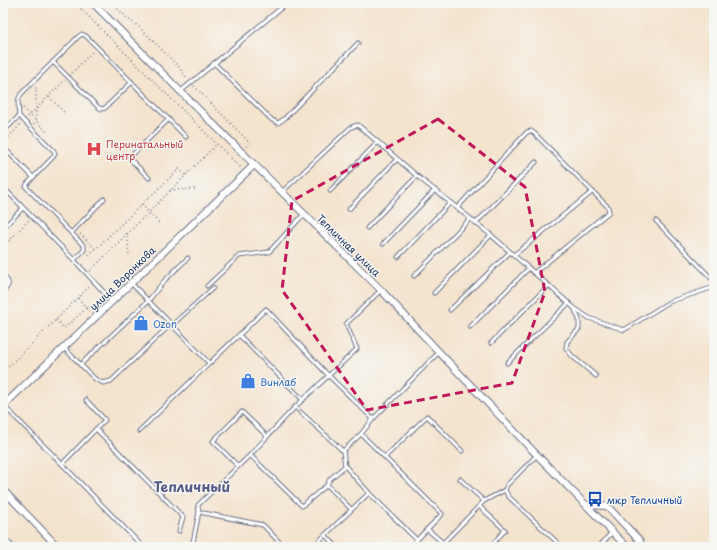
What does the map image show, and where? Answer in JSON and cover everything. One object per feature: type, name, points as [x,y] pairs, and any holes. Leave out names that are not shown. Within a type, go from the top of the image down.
[{"type":"street","name":"Тепличная улица","points":[[93,3],[381,290],[537,455],[627,547]]},
{"type":"street","name":"улица Воронкова","points":[[3,406],[254,165]]},
{"type":"street","points":[[3,496],[6,493],[58,547]]},
{"type":"street","points":[[586,505],[607,506],[640,541],[637,547]]},
{"type":"street","points":[[3,539],[11,547]]},
{"type":"lane","points":[[180,91],[287,3]]},
{"type":"lane","points":[[74,260],[84,250],[84,246],[26,187],[33,177],[55,154],[54,151],[19,116],[18,102],[21,94],[82,34],[86,36],[186,137]]},
{"type":"lane","points":[[214,64],[272,120],[278,123],[284,120],[358,43]]},
{"type":"lane","points":[[54,62],[98,107],[102,109],[132,82]]},
{"type":"lane","points":[[3,132],[19,116]]},
{"type":"lane","points":[[149,178],[129,158],[169,119]]},
{"type":"lane","points":[[282,192],[350,128],[358,125],[417,176],[491,235],[573,307],[590,318],[624,330],[669,302],[714,287]]},
{"type":"lane","points":[[457,208],[527,132],[531,131],[534,133],[608,207],[609,212],[534,273]]},
{"type":"lane","points":[[330,190],[378,142]]},
{"type":"lane","points":[[3,147],[33,177]]},
{"type":"lane","points":[[349,209],[397,159]]},
{"type":"lane","points":[[476,223],[536,162]]},
{"type":"lane","points":[[367,228],[417,176]]},
{"type":"lane","points":[[3,187],[112,301]]},
{"type":"lane","points":[[383,244],[435,190]]},
{"type":"lane","points":[[514,256],[592,192]]},
{"type":"lane","points":[[71,233],[104,199]]},
{"type":"lane","points":[[398,257],[450,203]]},
{"type":"lane","points":[[3,228],[23,208]]},
{"type":"lane","points":[[207,286],[239,256],[269,252],[304,214]]},
{"type":"lane","points":[[414,276],[470,219]]},
{"type":"lane","points":[[656,222],[714,281]]},
{"type":"lane","points":[[434,293],[491,235]]},
{"type":"lane","points":[[450,310],[510,252]]},
{"type":"lane","points":[[80,365],[148,300],[164,280],[188,258]]},
{"type":"lane","points":[[470,327],[529,268]]},
{"type":"lane","points":[[3,275],[9,283],[8,288],[3,292]]},
{"type":"lane","points":[[131,283],[209,363]]},
{"type":"lane","points":[[491,342],[549,285]]},
{"type":"lane","points":[[64,348],[95,379],[103,383],[111,380],[213,288]]},
{"type":"lane","points":[[192,547],[199,512],[198,505],[250,455],[295,407],[357,349],[346,324],[381,290]]},
{"type":"lane","points":[[507,363],[569,303]]},
{"type":"lane","points":[[573,307],[580,319],[579,329],[567,342],[566,348],[572,356],[596,376]]},
{"type":"lane","points":[[139,431],[266,309],[328,375],[373,419]]},
{"type":"lane","points":[[239,335],[304,400]]},
{"type":"lane","points":[[343,451],[439,352]]},
{"type":"lane","points":[[62,464],[105,420],[86,400]]},
{"type":"lane","points":[[3,406],[143,547]]},
{"type":"lane","points":[[295,407],[343,451],[345,466],[369,493],[416,540]]},
{"type":"lane","points":[[238,466],[213,441],[242,412],[267,436]]},
{"type":"lane","points":[[385,457],[427,416],[462,451]]},
{"type":"lane","points":[[96,429],[183,518],[179,531]]},
{"type":"lane","points":[[361,434],[442,514],[410,547]]},
{"type":"lane","points":[[250,455],[302,506],[327,485],[330,479],[345,466]]},
{"type":"lane","points":[[441,547],[484,501],[505,490],[507,485],[537,455]]},
{"type":"lane","points":[[460,479],[484,501]]},
{"type":"lane","points":[[327,485],[351,509]]},
{"type":"lane","points":[[505,490],[508,496],[561,547]]},
{"type":"lane","points":[[313,547],[369,493]]},
{"type":"lane","points":[[479,506],[505,530],[490,547]]},
{"type":"lane","points":[[199,512],[263,525],[284,547]]},
{"type":"lane","points":[[427,529],[444,544]]},
{"type":"lane","points":[[599,547],[612,532]]},
{"type":"lane","points":[[325,535],[337,547]]},
{"type":"path","points":[[75,3],[246,173]]},
{"type":"path","points":[[3,143],[97,47]]},
{"type":"path","points":[[30,127],[36,121],[36,79]]},
{"type":"path","points":[[48,96],[66,114]]},
{"type":"path","points":[[18,102],[47,132]]},
{"type":"path","points":[[86,274],[217,144]]},
{"type":"path","points":[[89,255],[178,169],[185,175]]},
{"type":"path","points":[[170,190],[196,189]]},
{"type":"path","points":[[142,204],[160,224]]},
{"type":"path","points":[[3,247],[32,217]]},
{"type":"path","points":[[75,229],[96,249]]},
{"type":"path","points":[[128,233],[129,256]]},
{"type":"path","points":[[3,372],[94,282]]},
{"type":"path","points":[[78,298],[89,311]]},
{"type":"path","points":[[56,320],[64,328],[87,308]]},
{"type":"highlighted area","points":[[438,119],[525,187],[545,292],[512,383],[367,410],[282,290],[292,201]]},
{"type":"place","name":"Перинатальный центр","points":[[94,149]]},
{"type":"place","name":"Ozon","points":[[141,323]]},
{"type":"place","name":"Винлаб","points":[[248,381]]},
{"type":"place","name":"мкр Тепличный","points":[[595,499]]},
{"type":"district","name":"Тепличный","points":[[192,486]]}]
